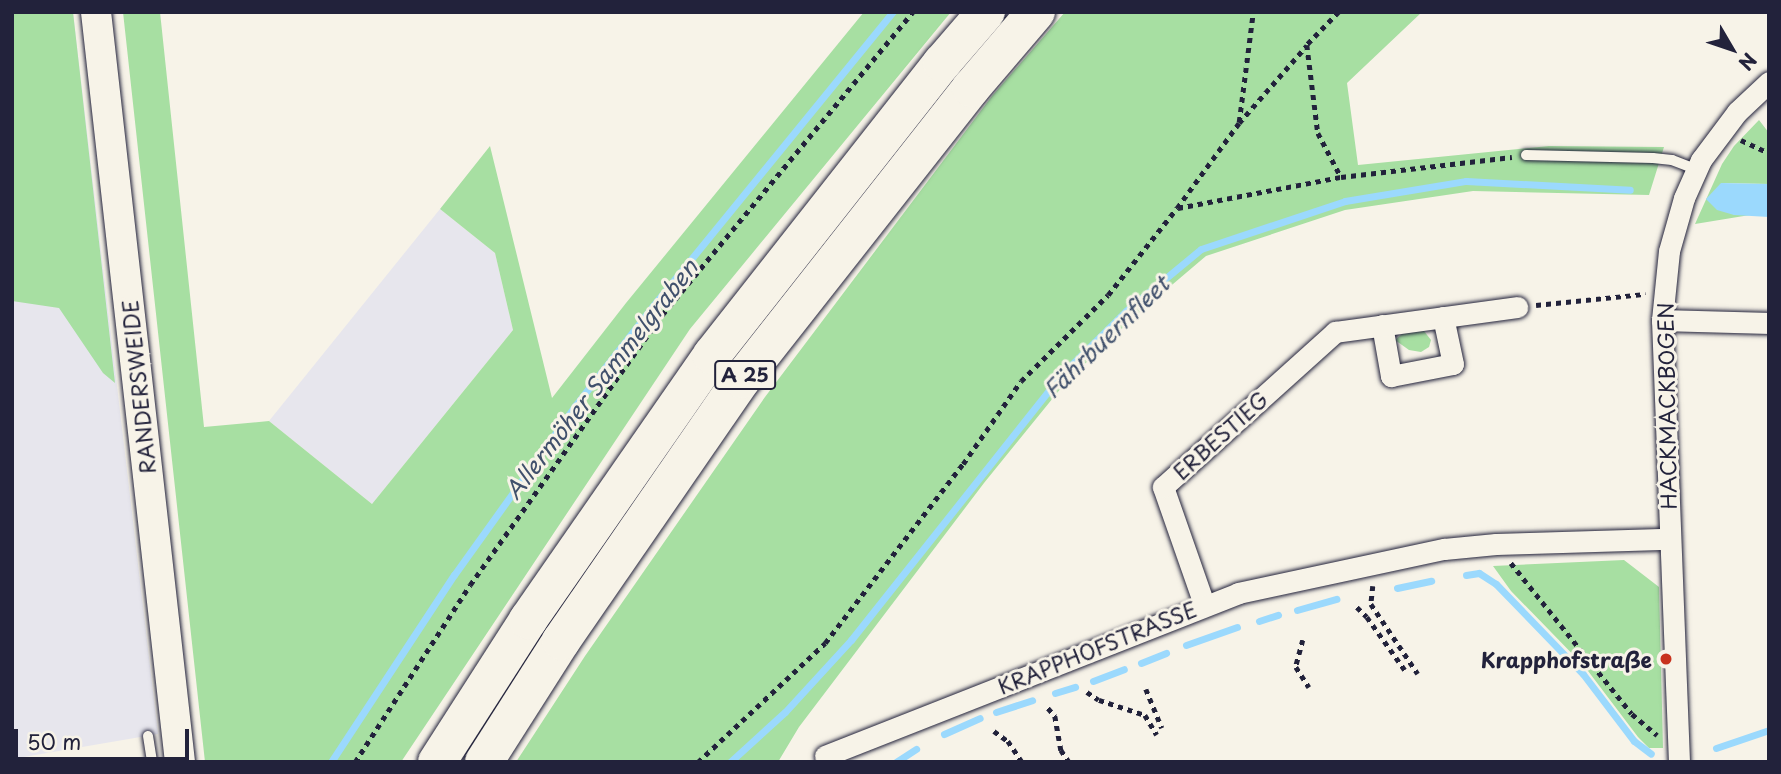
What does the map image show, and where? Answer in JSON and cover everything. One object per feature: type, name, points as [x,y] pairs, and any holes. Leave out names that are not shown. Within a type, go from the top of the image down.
[{"type":"highway","name":"A 25","points":[[437,762],[528,621],[712,355],[942,63],[986,12]]},
{"type":"highway","name":"A 25","points":[[484,762],[561,641],[742,379],[971,88],[1037,12]]},
{"type":"street","name":"RANDERSWEIDE","points":[[96,12],[180,762]]},
{"type":"street","name":"HACKMACKBOGEN","points":[[1678,753],[1662,320],[1669,251],[1696,169],[1724,127],[1769,82]]},
{"type":"street","name":"ERBESTIEG","points":[[1204,604],[1163,487],[1335,332],[1517,307]]},
{"type":"street","points":[[1382,326],[1391,376],[1453,364],[1443,317]]},
{"type":"street","points":[[1662,320],[1769,323]]},
{"type":"street","name":"KRAPPHOFSTRASSE","points":[[825,756],[1204,604],[1259,587],[1435,550],[1496,544],[1669,539]]},
{"type":"lane","points":[[1526,155],[1653,158],[1679,162],[1696,169]]},
{"type":"lane","points":[[148,736],[152,762]]},
{"type":"path","points":[[355,762],[470,585],[662,315],[913,12]]},
{"type":"path","points":[[1239,123],[1253,12]]},
{"type":"path","points":[[698,762],[825,643],[962,464],[1021,381],[1108,295],[1177,208],[1239,123],[1339,12]]},
{"type":"path","points":[[1307,45],[1318,134],[1341,177]]},
{"type":"path","points":[[1724,127],[1747,145],[1769,153]]},
{"type":"path","points":[[1177,208],[1341,177],[1526,155]]},
{"type":"path","points":[[1517,307],[1664,293]]},
{"type":"path","points":[[1496,544],[1632,714],[1678,753]]},
{"type":"path","points":[[1373,586],[1371,604],[1418,674]]},
{"type":"path","points":[[1356,607],[1367,617],[1405,670]]},
{"type":"path","points":[[1303,640],[1296,667],[1309,687]]},
{"type":"path","points":[[1146,689],[1162,728]]},
{"type":"path","points":[[1087,692],[1099,700],[1145,715],[1157,735]]},
{"type":"path","points":[[1048,708],[1055,716],[1061,750],[1069,762]]},
{"type":"path","points":[[994,731],[1008,741],[1022,762]]},
{"type":"shaded area","points":[[12,12],[73,12],[158,734],[12,759]]},
{"type":"shaded area","points":[[440,209],[495,253],[513,330],[372,504],[269,421]]},
{"type":"green space","points":[[12,12],[73,12],[115,383],[103,373],[59,308],[12,301]]},
{"type":"green space","points":[[123,12],[160,12],[204,427],[269,421],[372,504],[513,330],[495,253],[440,209],[490,146],[552,398],[626,303],[864,12],[951,12],[690,329],[401,762],[205,762]]},
{"type":"green space","points":[[1065,12],[1422,12],[1347,83],[1358,165],[1549,146],[1664,147],[1649,195],[1473,191],[1345,210],[1206,256],[1133,318],[1066,382],[984,483],[799,727],[778,762],[516,762],[585,656],[765,397],[992,96]]},
{"type":"green space","points":[[1759,120],[1769,133],[1769,184],[1721,183],[1734,215],[1756,214],[1695,224],[1722,164],[1734,146]]},
{"type":"green space","points":[[1424,331],[1431,340],[1429,347],[1421,352],[1409,350],[1395,340],[1402,334]]},
{"type":"green space","points":[[1624,560],[1659,587],[1663,748],[1649,748],[1638,737],[1585,667],[1511,591],[1493,566]]},
{"type":"water","points":[[1721,183],[1769,184],[1769,217],[1734,215],[1717,210],[1706,199]]},
{"type":"waterway","name":"Allermöher Sammelgraben","points":[[331,762],[454,575],[575,406],[652,307],[893,12]]},
{"type":"waterway","name":"Fährbuernfleet","points":[[730,762],[785,712],[851,640],[1060,376],[1126,311],[1201,249],[1345,201],[1466,181],[1630,190]]},
{"type":"waterway","points":[[1466,575],[1479,573],[1496,584],[1583,674],[1634,741],[1651,754]]},
{"type":"waterway","points":[[1397,588],[1431,581]]},
{"type":"waterway","points":[[1297,610],[1336,599]]},
{"type":"waterway","points":[[1259,621],[1278,615]]},
{"type":"waterway","points":[[1186,645],[1237,627]]},
{"type":"waterway","points":[[1141,663],[1166,653]]},
{"type":"waterway","points":[[1093,681],[1124,669]]},
{"type":"waterway","points":[[1055,693],[1075,687]]},
{"type":"waterway","points":[[996,712],[1032,700]]},
{"type":"waterway","points":[[944,734],[980,718]]},
{"type":"waterway","points":[[1716,748],[1769,730]]},
{"type":"waterway","points":[[896,762],[916,749]]},
{"type":"place","name":"Krapphofstraße","points":[[1666,659]]}]
